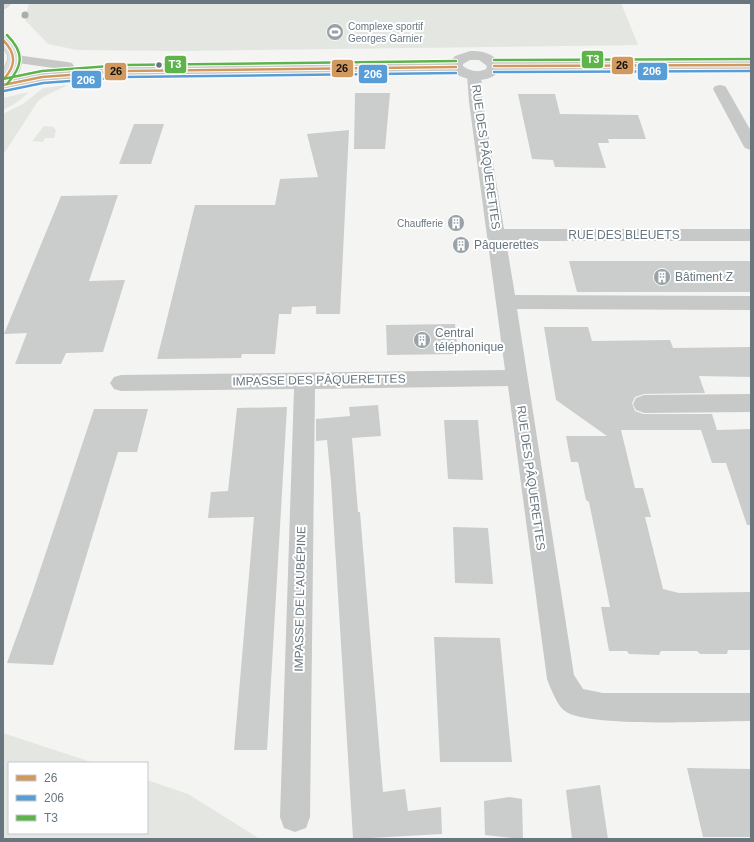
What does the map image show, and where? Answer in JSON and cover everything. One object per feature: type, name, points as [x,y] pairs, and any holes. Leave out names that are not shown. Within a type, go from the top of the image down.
[{"type":"main road","points":[[3,40],[12,47],[16,59],[12,69],[3,80]]},
{"type":"street","points":[[465,71],[456,63],[459,59],[474,55],[487,58],[494,66],[751,65]]},
{"type":"street","points":[[16,59],[50,64],[124,71]]},
{"type":"street","points":[[3,85],[42,77],[124,71],[465,71],[489,73],[494,66]]},
{"type":"street","name":"RUE DES PÂQUERETTES","points":[[465,71],[476,102],[507,302],[516,378],[561,679],[574,701],[604,707],[751,707]]},
{"type":"street","points":[[720,88],[751,146]]},
{"type":"street","name":"RUE DES BLEUETS","points":[[497,235],[751,234]]},
{"type":"street","points":[[507,302],[751,303]]},
{"type":"street","name":"IMPASSE DES PÂQUERETTES","points":[[121,383],[516,378]]},
{"type":"street","name":"IMPASSE DE L'AUBÉPINE","points":[[295,817],[304,381]]},
{"type":"street","points":[[644,404],[751,404]]},
{"type":"shaded area","name":"Complexe sportif Georges Garnier","points":[[29,3],[621,3],[638,45],[183,51],[77,50],[48,44],[25,20]]},
{"type":"shaded area","points":[[68,85],[38,101],[3,155],[3,114],[23,104],[43,88]]},
{"type":"shaded area","points":[[29,92],[16,103],[3,110],[3,98]]},
{"type":"shaded area","points":[[44,126],[53,127],[56,130],[54,138],[45,138],[43,142],[32,141]]},
{"type":"shaded area","points":[[3,733],[91,762],[8,762],[8,834],[148,834],[148,780],[188,794],[260,839],[3,839]]},
{"type":"building","points":[[355,93],[390,93],[385,149],[354,149]]},
{"type":"building","points":[[518,94],[555,94],[560,114],[638,115],[646,139],[608,139],[609,143],[598,143],[606,168],[555,167],[553,160],[532,159]]},
{"type":"building","points":[[134,124],[164,124],[151,164],[119,164]]},
{"type":"building","points":[[349,130],[340,314],[316,314],[316,306],[292,307],[291,314],[279,314],[275,354],[242,354],[241,358],[157,359],[195,205],[275,205],[280,179],[318,177],[307,134]]},
{"type":"building","points":[[118,195],[89,281],[125,280],[103,352],[66,353],[61,364],[15,364],[27,333],[4,334],[61,196]]},
{"type":"building","name":"Bâtiment Z","points":[[569,261],[751,261],[751,292],[577,292]]},
{"type":"building","name":"Central téléphonique","points":[[455,324],[458,354],[387,355],[386,325]]},
{"type":"building","points":[[544,327],[588,327],[592,341],[670,340],[673,348],[751,347],[751,377],[699,376],[705,393],[644,394],[635,397],[632,403],[635,411],[643,414],[712,414],[717,430],[751,429],[751,525],[747,525],[726,463],[712,463],[701,430],[621,430],[635,488],[643,488],[651,517],[645,517],[663,589],[679,593],[751,592],[751,650],[728,650],[727,654],[700,654],[697,651],[661,651],[659,655],[629,654],[627,651],[609,651],[601,607],[610,607],[598,546],[589,502],[586,500],[578,462],[571,462],[566,436],[607,436],[556,400]]},
{"type":"building","points":[[378,405],[381,436],[352,438],[358,512],[360,512],[383,792],[405,789],[408,811],[441,807],[442,834],[353,839],[331,481],[327,440],[316,441],[316,419],[350,416],[349,407]]},
{"type":"building","points":[[287,407],[267,750],[234,750],[254,517],[208,518],[211,492],[228,491],[237,408]]},
{"type":"building","points":[[94,409],[148,409],[137,452],[118,452],[53,665],[7,663],[32,594]]},
{"type":"building","points":[[444,420],[478,420],[483,480],[448,479]]},
{"type":"building","points":[[453,527],[488,528],[493,584],[455,583]]},
{"type":"building","points":[[434,637],[500,638],[512,762],[440,762]]},
{"type":"building","points":[[687,768],[751,769],[751,837],[703,837]]},
{"type":"building","points":[[600,785],[608,839],[572,839],[566,790]]},
{"type":"building","points":[[509,797],[522,799],[523,839],[485,835],[484,801]]},
{"type":"transit line","name":"T3","points":[[7,35],[13,41],[20,53],[17,71],[7,84]]},
{"type":"transit line","name":"26","points":[[3,40],[12,50],[14,55],[11,70],[3,80]]},
{"type":"transit line","name":"T3","points":[[494,60],[751,59]]},
{"type":"transit line","name":"T3","points":[[3,79],[42,71],[124,65],[456,61]]},
{"type":"transit line","name":"26","points":[[494,66],[751,65]]},
{"type":"transit line","name":"26","points":[[3,85],[42,77],[124,71],[456,67]]},
{"type":"transit line","name":"206","points":[[494,72],[751,71]]},
{"type":"transit line","name":"206","points":[[4,91],[43,83],[124,77],[456,73]]},
{"type":"place","name":"Complexe sportif Georges Garnier","points":[[335,32]]},
{"type":"place","name":"Chaufferie","points":[[456,223]]},
{"type":"place","name":"Pâquerettes","points":[[461,245]]},
{"type":"place","name":"Bâtiment Z","points":[[662,277]]},
{"type":"place","name":"Central téléphonique","points":[[422,340]]}]
